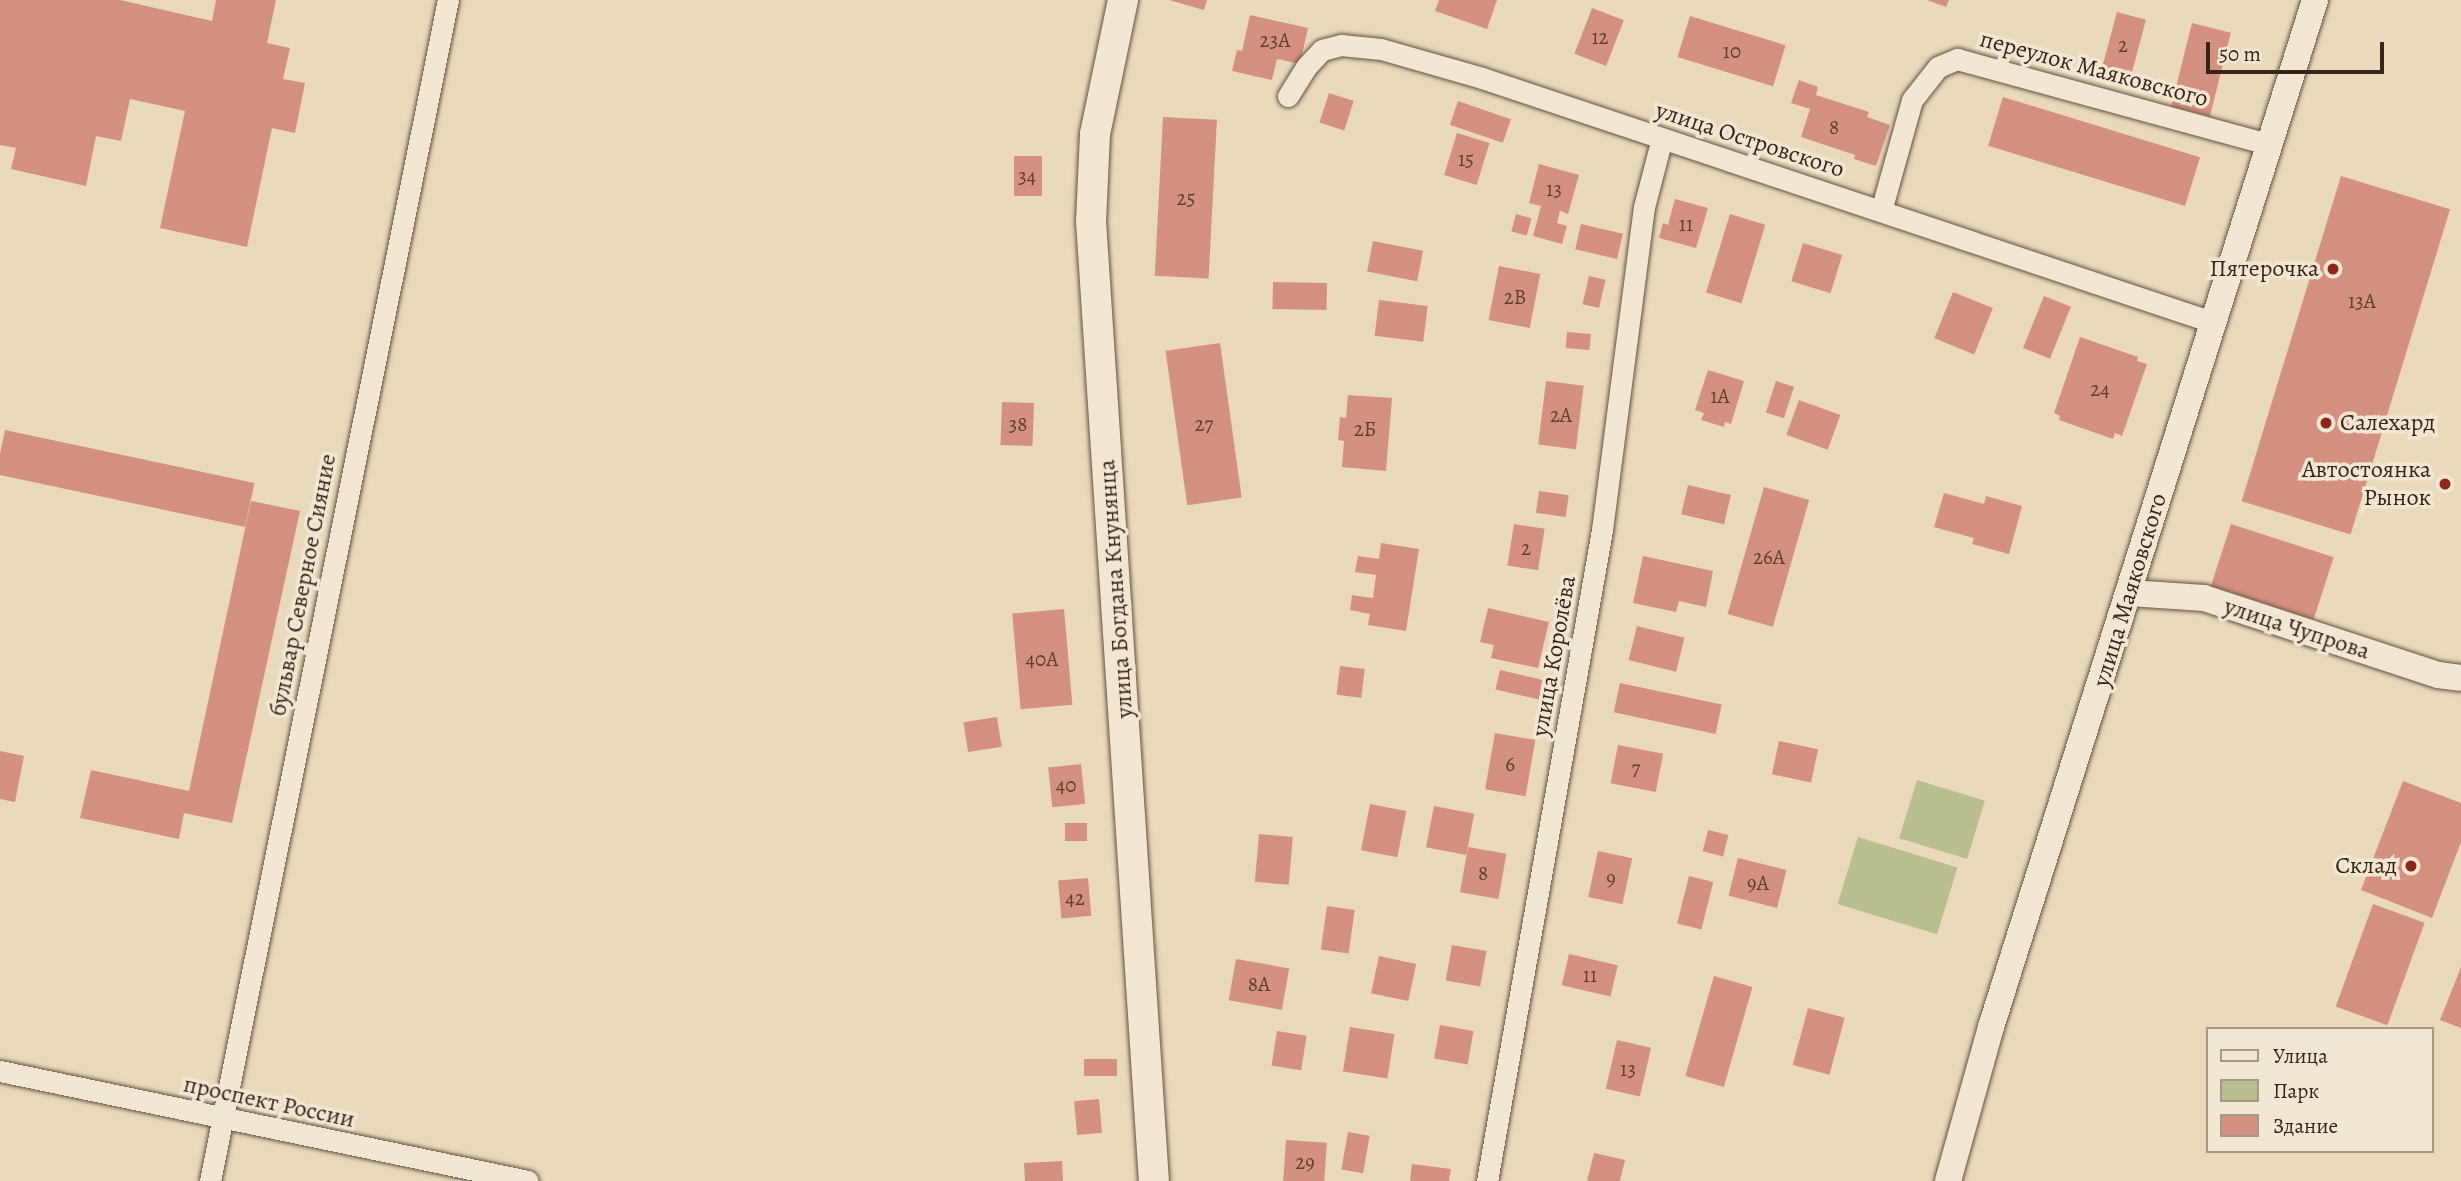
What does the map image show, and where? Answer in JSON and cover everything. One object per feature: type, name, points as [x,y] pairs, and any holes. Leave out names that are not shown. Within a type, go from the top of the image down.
[{"type":"main road","name":"улица Богдана Кнунянца","points":[[1123,0],[1096,134],[1091,220],[1154,1181]]},
{"type":"street","name":"бульвар Северное Сияние","points":[[210,1181],[448,0]]},
{"type":"street","name":"улица Маяковского","points":[[1948,1181],[1992,1027],[2315,0]]},
{"type":"street","name":"улица Островского","points":[[1288,96],[1306,67],[1322,50],[1341,45],[1381,49],[1662,138],[2212,322]]},
{"type":"street","name":"переулок Маяковского","points":[[1881,211],[1912,100],[1938,67],[1957,59],[2268,144]]},
{"type":"street","name":"улица Королёва","points":[[1487,1181],[1602,530],[1644,207],[1662,138]]},
{"type":"street","name":"улица Чупрова","points":[[2130,593],[2204,598],[2438,675],[2461,678]]},
{"type":"street","name":"проспект России","points":[[0,1071],[222,1120],[528,1181]]},
{"type":"green space","points":[[1917,780],[1985,801],[1967,859],[1899,838]]},
{"type":"green space","points":[[1858,837],[1957,867],[1937,934],[1838,904]]},
{"type":"building","points":[[0,0],[120,0],[212,21],[216,0],[276,0],[267,43],[290,48],[283,79],[305,83],[295,133],[272,128],[247,247],[160,228],[185,111],[130,99],[121,141],[96,136],[86,186],[11,169],[16,148],[0,145]]},
{"type":"building","points":[[1169,0],[1207,0],[1204,10]]},
{"type":"building","points":[[1439,0],[1497,0],[1487,29],[1435,11]]},
{"type":"building","points":[[1927,0],[1949,0],[1946,7]]},
{"type":"building","points":[[1592,8],[1624,20],[1606,66],[1574,54]]},
{"type":"building","points":[[2117,12],[2146,20],[2130,78],[2101,70]]},
{"type":"building","points":[[1250,15],[1308,28],[1300,64],[1277,59],[1272,80],[1232,71],[1237,50],[1242,51]]},
{"type":"building","points":[[1690,16],[1786,45],[1773,86],[1677,57]]},
{"type":"building","points":[[2192,23],[2231,33],[2210,116],[2171,106]]},
{"type":"building","points":[[1799,80],[1818,87],[1816,95],[1869,112],[1867,117],[1890,125],[1876,166],[1854,159],[1855,155],[1801,137],[1810,109],[1791,103]]},
{"type":"building","points":[[1329,93],[1354,101],[1344,131],[1319,122]]},
{"type":"building","points":[[2003,97],[2200,157],[2185,206],[1988,146]]},
{"type":"building","points":[[1458,101],[1511,119],[1503,143],[1450,125]]},
{"type":"building","points":[[1163,117],[1217,120],[1209,279],[1155,276]]},
{"type":"building","points":[[1457,133],[1490,143],[1477,185],[1444,175]]},
{"type":"building","points":[[1014,156],[1042,156],[1042,196],[1014,196]]},
{"type":"building","points":[[1539,164],[1579,175],[1568,214],[1560,211],[1557,223],[1567,226],[1562,244],[1533,236],[1541,206],[1529,203]]},
{"type":"building","points":[[2341,176],[2450,209],[2351,534],[2242,501]]},
{"type":"building","points":[[1675,199],[1708,208],[1696,248],[1659,238],[1663,223],[1668,225]]},
{"type":"building","points":[[1516,214],[1531,218],[1527,236],[1511,231]]},
{"type":"building","points":[[1730,214],[1765,225],[1741,303],[1706,292]]},
{"type":"building","points":[[1581,224],[1623,234],[1617,259],[1575,249]]},
{"type":"building","points":[[1373,241],[1423,251],[1417,281],[1367,271]]},
{"type":"building","points":[[1803,243],[1842,255],[1831,293],[1791,281]]},
{"type":"building","points":[[1499,266],[1540,274],[1530,328],[1489,320]]},
{"type":"building","points":[[1589,276],[1606,280],[1599,308],[1582,304]]},
{"type":"building","points":[[1273,282],[1327,283],[1327,310],[1273,309]]},
{"type":"building","points":[[1953,292],[1993,308],[1974,354],[1934,338]]},
{"type":"building","points":[[2044,296],[2071,307],[2050,359],[2023,348]]},
{"type":"building","points":[[1379,300],[1428,306],[1423,342],[1375,336]]},
{"type":"building","points":[[1567,332],[1591,334],[1590,350],[1566,348]]},
{"type":"building","points":[[2080,337],[2138,357],[2137,361],[2147,364],[2122,436],[2115,433],[2113,439],[2059,420],[2060,416],[2054,413]]},
{"type":"building","points":[[1220,343],[1242,497],[1187,505],[1166,351]]},
{"type":"building","points":[[1708,370],[1744,381],[1731,424],[1725,422],[1724,427],[1701,420],[1704,413],[1695,410]]},
{"type":"building","points":[[1546,381],[1584,386],[1576,449],[1538,445]]},
{"type":"building","points":[[1776,381],[1794,387],[1784,418],[1766,412]]},
{"type":"building","points":[[1348,395],[1392,398],[1386,471],[1342,467],[1344,441],[1338,440],[1340,417],[1346,418]]},
{"type":"building","points":[[1799,400],[1840,415],[1828,450],[1786,435]]},
{"type":"building","points":[[1002,402],[1034,403],[1032,446],[1000,445]]},
{"type":"building","points":[[5,430],[254,483],[245,527],[0,475],[0,454]]},
{"type":"building","points":[[1688,485],[1731,495],[1724,524],[1681,514]]},
{"type":"building","points":[[1764,487],[1809,500],[1773,627],[1728,614]]},
{"type":"building","points":[[1539,491],[1569,495],[1566,517],[1536,513]]},
{"type":"building","points":[[1944,493],[1984,504],[1986,496],[2022,506],[2009,554],[1972,544],[1974,538],[1934,527]]},
{"type":"building","points":[[251,501],[300,511],[232,823],[184,813],[179,839],[80,818],[91,770],[189,791]]},
{"type":"building","points":[[1514,524],[1545,529],[1538,570],[1507,565]]},
{"type":"building","points":[[2231,524],[2334,557],[2314,619],[2211,586]]},
{"type":"building","points":[[1381,543],[1419,549],[1406,631],[1368,625],[1370,614],[1350,610],[1352,595],[1373,598],[1376,575],[1355,572],[1358,556],[1379,559]]},
{"type":"building","points":[[1643,556],[1713,571],[1706,607],[1679,601],[1676,612],[1633,603]]},
{"type":"building","points":[[1488,608],[1549,622],[1538,668],[1491,658],[1494,645],[1480,642]]},
{"type":"building","points":[[1064,609],[1072,705],[1021,709],[1012,614]]},
{"type":"building","points":[[1637,626],[1685,638],[1676,672],[1629,660]]},
{"type":"building","points":[[1340,666],[1365,669],[1361,698],[1336,695]]},
{"type":"building","points":[[1500,670],[1553,682],[1548,702],[1496,689]]},
{"type":"building","points":[[1620,683],[1722,705],[1715,734],[1614,712]]},
{"type":"building","points":[[997,717],[1002,747],[968,752],[963,722]]},
{"type":"building","points":[[1495,733],[1535,740],[1525,796],[1485,789]]},
{"type":"building","points":[[1779,741],[1818,749],[1811,783],[1772,774]]},
{"type":"building","points":[[1618,745],[1663,754],[1656,792],[1611,783]]},
{"type":"building","points":[[0,751],[24,756],[15,802],[0,799]]},
{"type":"building","points":[[1081,764],[1085,804],[1052,807],[1048,767]]},
{"type":"building","name":"Склад","points":[[2403,781],[2461,803],[2461,842],[2432,918],[2361,890]]},
{"type":"building","points":[[1370,804],[1406,811],[1397,857],[1361,850]]},
{"type":"building","points":[[1434,806],[1474,814],[1466,855],[1426,847]]},
{"type":"building","points":[[1065,823],[1087,823],[1087,841],[1065,841]]},
{"type":"building","points":[[1708,830],[1728,835],[1723,856],[1703,851]]},
{"type":"building","points":[[1259,834],[1293,837],[1289,885],[1255,882]]},
{"type":"building","points":[[1468,847],[1506,854],[1498,899],[1460,892]]},
{"type":"building","points":[[1598,851],[1632,858],[1622,904],[1588,897]]},
{"type":"building","points":[[1738,858],[1787,870],[1777,908],[1729,896]]},
{"type":"building","points":[[1689,876],[1713,882],[1701,930],[1677,924]]},
{"type":"building","points":[[1088,878],[1091,916],[1061,918],[1058,881]]},
{"type":"building","points":[[2373,904],[2425,923],[2387,1025],[2336,1006]]},
{"type":"building","points":[[1327,906],[1355,910],[1349,953],[1321,950]]},
{"type":"building","points":[[1452,945],[1486,951],[1480,987],[1446,980]]},
{"type":"building","points":[[1569,954],[1618,965],[1611,996],[1562,985]]},
{"type":"building","points":[[1379,956],[1416,964],[1408,1001],[1371,993]]},
{"type":"building","points":[[1236,959],[1289,968],[1282,1010],[1229,1000]]},
{"type":"building","points":[[2461,967],[2461,1028],[2440,1020]]},
{"type":"building","points":[[1714,976],[1752,987],[1724,1087],[1685,1076]]},
{"type":"building","points":[[1808,1008],[1845,1018],[1829,1075],[1793,1065]]},
{"type":"building","points":[[1440,1025],[1473,1031],[1468,1064],[1434,1058]]},
{"type":"building","points":[[1350,1027],[1394,1034],[1387,1078],[1343,1071]]},
{"type":"building","points":[[1277,1031],[1307,1036],[1301,1070],[1272,1066]]},
{"type":"building","points":[[1617,1040],[1651,1048],[1640,1097],[1606,1089]]},
{"type":"building","points":[[1084,1059],[1117,1059],[1117,1076],[1084,1076]]},
{"type":"building","points":[[1099,1099],[1102,1133],[1077,1135],[1074,1101]]},
{"type":"building","points":[[1348,1132],[1370,1136],[1363,1173],[1341,1169]]},
{"type":"building","points":[[1286,1140],[1327,1143],[1324,1181],[1283,1181]]},
{"type":"building","points":[[1594,1153],[1625,1160],[1620,1181],[1587,1181]]},
{"type":"building","points":[[1062,1161],[1063,1181],[1025,1181],[1024,1163]]},
{"type":"building","points":[[1412,1164],[1451,1169],[1449,1181],[1410,1181]]},
{"type":"place","name":"Пятерочка","points":[[2333,269]]},
{"type":"place","name":"Салехард","points":[[2326,423]]},
{"type":"place","name":"Автостоянка Рынок","points":[[2445,484]]},
{"type":"place","name":"Склад","points":[[2411,866]]}]
